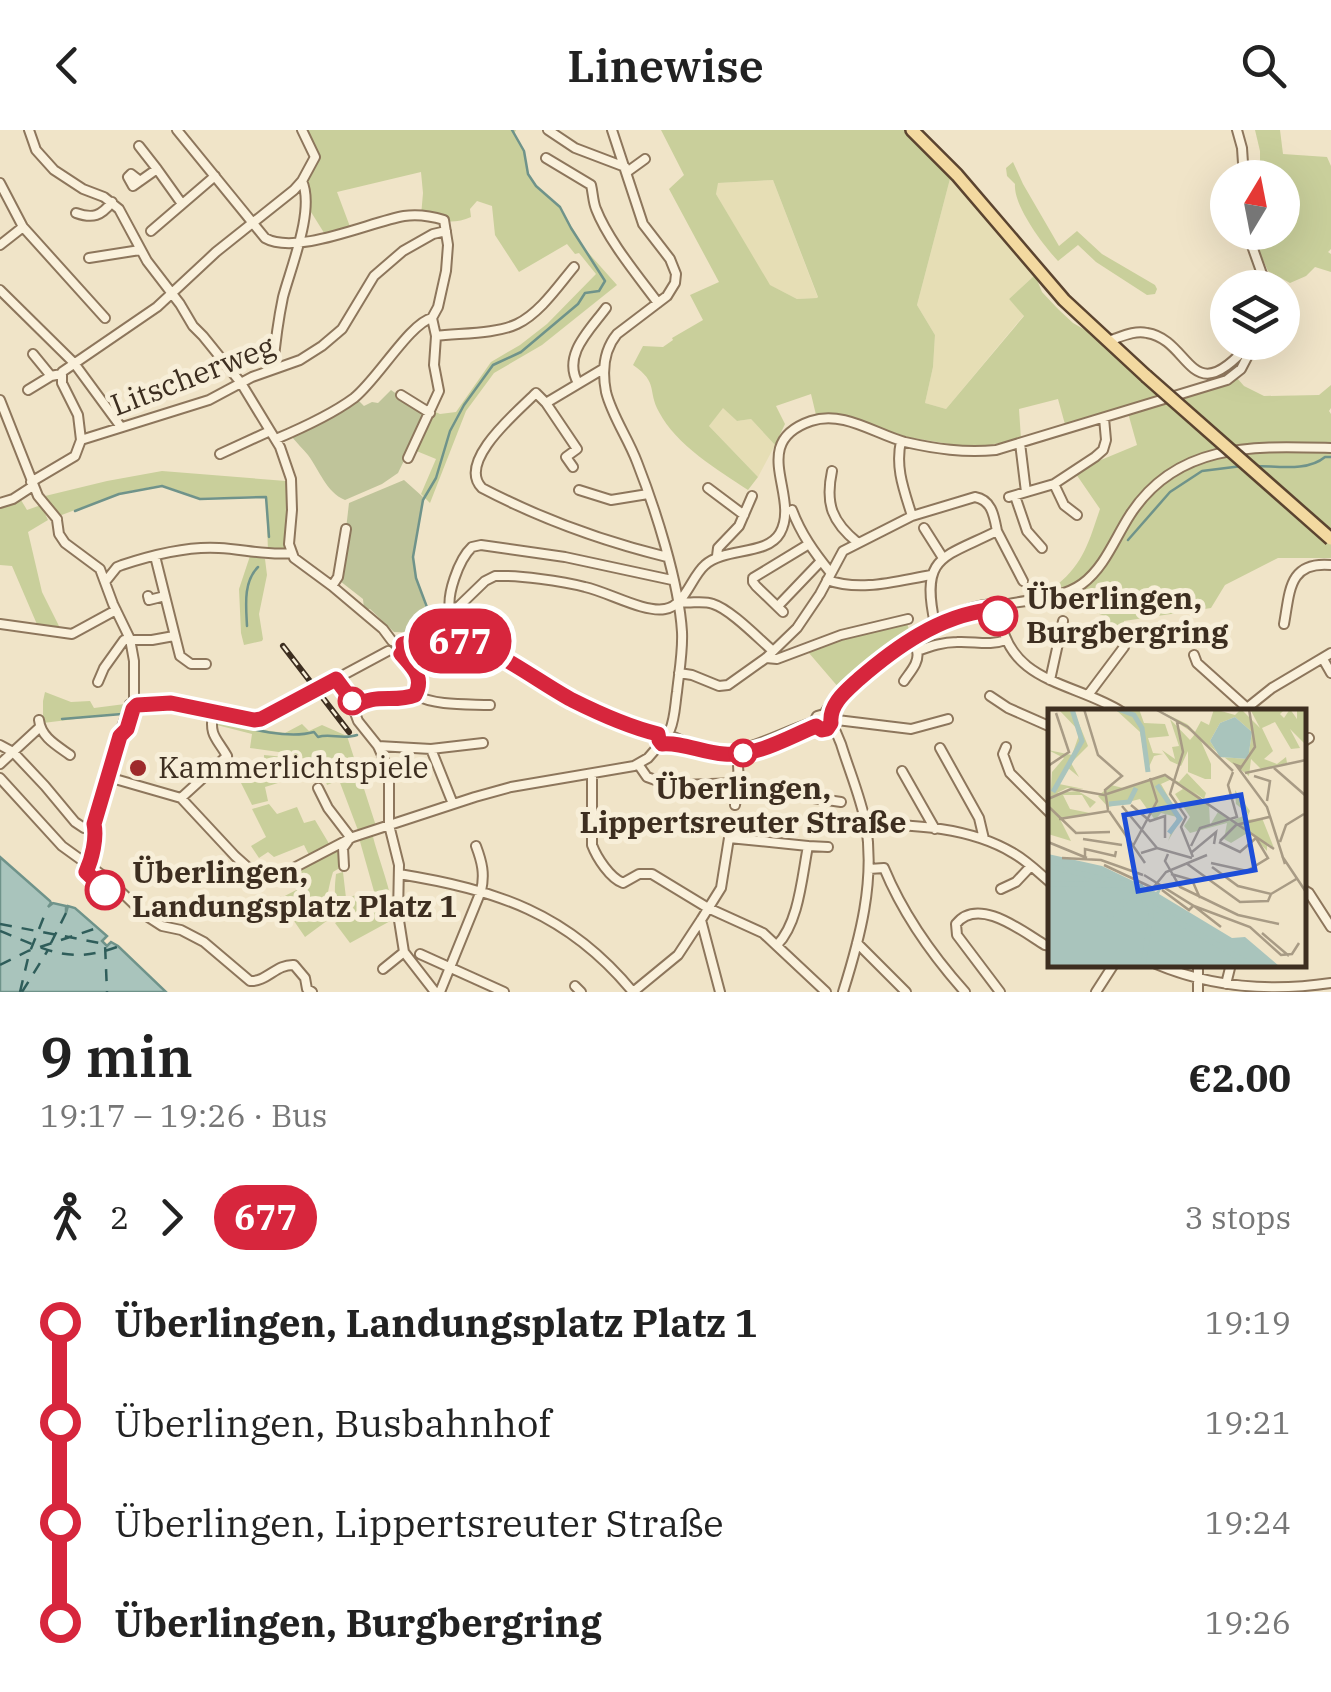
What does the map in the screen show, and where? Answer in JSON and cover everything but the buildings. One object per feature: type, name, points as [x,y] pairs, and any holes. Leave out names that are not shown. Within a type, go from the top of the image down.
[{"type":"main road","points":[[912,130],[958,174],[1032,264],[1106,341],[1331,539]]},
{"type":"street","points":[[29,130],[36,150],[54,170],[112,202],[125,217],[140,250],[193,326],[241,382],[285,458],[290,479],[292,553],[392,640],[398,640],[417,674],[415,695],[360,702],[354,712],[390,771],[389,825],[399,874],[398,914],[404,952],[438,992],[481,891],[484,878],[476,846]]},
{"type":"street","points":[[177,130],[272,242],[300,242],[352,232],[409,215],[439,218],[446,227],[446,271],[432,318],[439,391],[408,458]]},
{"type":"street","points":[[28,390],[157,307],[302,181],[315,157],[302,130]]},
{"type":"street","points":[[548,130],[575,148],[626,169]]},
{"type":"street","points":[[388,651],[394,656],[430,638],[479,646],[573,700],[668,744],[672,736],[682,637],[678,603],[648,494],[606,394],[604,368],[606,351],[617,334],[667,296],[676,274],[670,259],[643,224],[612,130]]},
{"type":"street","points":[[1237,130],[1241,160]]},
{"type":"street","points":[[139,146],[182,204]]},
{"type":"street","points":[[546,158],[591,185],[595,207],[658,304]]},
{"type":"street","points":[[626,169],[645,159]]},
{"type":"street","points":[[140,181],[157,170]]},
{"type":"street","points":[[151,230],[215,176]]},
{"type":"street","points":[[273,368],[282,300],[300,242],[306,204],[302,181]]},
{"type":"street","points":[[0,183],[24,228],[105,318]]},
{"type":"street","points":[[76,213],[98,216],[112,202]]},
{"type":"street","name":"Litscherweg","points":[[82,440],[209,400],[241,382],[300,360],[342,328],[374,276],[404,250],[446,227]]},
{"type":"street","points":[[0,245],[24,228]]},
{"type":"street","points":[[89,258],[140,250]]},
{"type":"street","points":[[103,256],[107,267]]},
{"type":"street","points":[[436,336],[520,323],[574,267]]},
{"type":"street","points":[[0,291],[74,363],[121,427]]},
{"type":"street","points":[[578,383],[572,368],[574,355],[606,308]]},
{"type":"street","points":[[220,454],[310,424],[355,397],[386,366],[421,321],[432,318]]},
{"type":"street","points":[[1106,341],[1143,332],[1158,336],[1198,372],[1213,373],[1232,360]]},
{"type":"street","points":[[0,503],[75,456],[82,440],[78,415],[62,383],[34,354]]},
{"type":"street","points":[[430,638],[434,626],[495,576],[586,587],[650,608],[664,610],[678,603],[696,574],[717,556],[764,546],[780,533],[785,512],[778,456],[783,442],[808,422],[833,418],[901,441],[946,450],[996,450],[1226,380],[1244,360]]},
{"type":"street","points":[[546,403],[604,368]]},
{"type":"street","points":[[573,467],[566,457],[578,449],[536,393],[491,440],[477,461],[474,474],[477,484],[551,522],[667,557]]},
{"type":"street","points":[[400,395],[430,414]]},
{"type":"street","points":[[0,400],[32,484],[57,519],[62,539],[100,569],[130,639],[134,661],[129,715],[93,828],[86,865]]},
{"type":"street","points":[[1042,548],[1027,530],[1012,496],[1054,484],[1103,450],[1104,418]]},
{"type":"street","points":[[901,441],[898,472],[912,516]]},
{"type":"street","points":[[1020,443],[1026,492]]},
{"type":"street","points":[[815,724],[822,730],[839,699],[906,643],[952,620],[992,607],[1001,599],[1008,604],[1061,594],[1085,582],[1100,566],[1145,495],[1187,464],[1211,454],[1244,448],[1331,448]]},
{"type":"street","points":[[832,471],[830,505],[844,531],[858,543]]},
{"type":"street","points":[[1054,484],[1064,506],[1077,515]]},
{"type":"street","points":[[708,488],[744,514]]},
{"type":"street","points":[[578,490],[611,500],[648,494]]},
{"type":"street","points":[[717,556],[718,548],[739,526],[752,496]]},
{"type":"street","points":[[679,673],[724,686],[770,655],[806,616],[843,552],[912,516],[975,497],[989,503],[997,531],[1023,581]]},
{"type":"street","points":[[792,510],[828,576],[843,586],[860,587],[930,575]]},
{"type":"street","points":[[924,528],[943,558]]},
{"type":"street","points":[[332,586],[338,576],[346,529]]},
{"type":"street","points":[[935,624],[930,594],[934,566],[997,531]]},
{"type":"street","points":[[809,544],[752,582],[781,609],[821,561]]},
{"type":"street","points":[[451,614],[448,600],[462,559],[472,547],[481,545],[582,560],[672,580]]},
{"type":"street","points":[[105,582],[117,567],[180,551],[216,547],[277,555],[292,553]]},
{"type":"street","points":[[155,556],[180,656],[192,664],[206,664]]},
{"type":"street","points":[[1284,624],[1293,580],[1300,571],[1313,565],[1331,565]]},
{"type":"street","points":[[148,596],[149,600],[165,596]]},
{"type":"street","points":[[678,603],[711,602],[722,608],[777,660],[840,635],[908,619]]},
{"type":"street","points":[[992,607],[995,615],[1000,616],[1007,613],[1008,604]]},
{"type":"street","points":[[843,992],[866,904],[869,869],[866,824],[829,720],[832,701],[903,641],[970,609],[992,607]]},
{"type":"street","points":[[0,624],[72,634],[116,610]]},
{"type":"street","points":[[1000,616],[1006,640],[1023,665],[1116,709]]},
{"type":"street","points":[[1050,680],[1063,621]]},
{"type":"street","points":[[1088,695],[1124,647],[1128,632]]},
{"type":"street","points":[[98,682],[124,640],[174,636]]},
{"type":"street","points":[[388,651],[392,640]]},
{"type":"street","points":[[904,681],[919,656],[917,650],[938,644],[997,644],[1006,640]]},
{"type":"street","points":[[129,715],[171,703],[210,721],[261,719],[388,651]]},
{"type":"street","points":[[1194,655],[1197,663],[1243,709]]},
{"type":"street","points":[[1245,709],[1272,688],[1327,656],[1331,673]]},
{"type":"street","points":[[415,695],[441,702],[490,705]]},
{"type":"street","points":[[990,696],[1048,727]]},
{"type":"street","points":[[108,778],[181,798],[262,880],[286,872],[351,838],[453,804],[511,787],[638,764],[648,758],[663,729],[699,747],[735,750],[758,746],[815,724],[818,716],[911,729],[948,719]]},
{"type":"street","points":[[181,798],[227,756],[214,739],[210,721]]},
{"type":"street","points":[[0,764],[39,724],[52,742],[70,754]]},
{"type":"street","points":[[378,746],[432,749],[483,743]]},
{"type":"street","points":[[0,744],[13,752],[75,822],[93,828]]},
{"type":"street","points":[[1006,747],[1003,754],[1010,774],[1048,811]]},
{"type":"street","points":[[940,748],[980,818],[984,840]]},
{"type":"street","points":[[432,749],[453,804]]},
{"type":"street","points":[[638,764],[647,776],[681,786],[739,783],[841,802]]},
{"type":"street","points":[[734,805],[738,765]]},
{"type":"street","points":[[902,771],[935,829]]},
{"type":"street","points":[[592,774],[592,845],[617,880],[623,883],[639,874],[652,874],[708,908],[763,933],[826,992]]},
{"type":"street","points":[[0,778],[49,834],[145,916],[204,942],[250,981],[259,981],[281,966],[294,964],[309,991]]},
{"type":"street","points":[[318,788],[351,838]]},
{"type":"street","points":[[866,824],[935,829],[984,840],[1014,853],[1048,880]]},
{"type":"street","points":[[344,866],[343,848],[351,838]]},
{"type":"street","points":[[399,874],[502,897],[560,926],[597,953],[633,992],[678,956],[701,920],[720,888],[730,838],[828,847]]},
{"type":"street","points":[[777,946],[792,923],[808,846]]},
{"type":"street","points":[[1001,889],[1016,882],[1032,866]]},
{"type":"street","points":[[869,869],[884,868],[910,919],[964,992]]},
{"type":"street","points":[[1306,891],[1331,927]]},
{"type":"street","points":[[1000,992],[957,935],[956,924],[964,914],[987,914],[1048,946]]},
{"type":"street","points":[[701,920],[720,992]]},
{"type":"street","points":[[857,944],[906,992]]},
{"type":"street","points":[[383,969],[404,952]]},
{"type":"street","points":[[420,954],[504,992]]},
{"type":"street","points":[[1096,992],[1112,967]]},
{"type":"street","points":[[1163,967],[1256,988],[1331,983]]},
{"type":"street","points":[[1198,967],[1198,992]]},
{"type":"street","points":[[1226,984],[1230,967]]},
{"type":"shaded area","points":[[951,175],[1035,275],[1009,299],[1024,315],[946,409],[925,403],[935,335],[917,305]]},
{"type":"shaded area","points":[[773,180],[818,298],[797,299],[769,285],[716,194],[717,183]]},
{"type":"shaded area","points":[[723,407],[737,421],[751,419],[775,445],[758,477],[709,426]]},
{"type":"green space","points":[[306,130],[516,130],[528,175],[560,207],[584,248],[617,285],[542,345],[494,373],[466,411],[430,503],[421,494],[436,459],[414,450],[433,411],[456,412],[491,362],[547,324],[596,274],[567,244],[519,272],[495,235],[492,206],[477,201],[470,209],[471,217],[459,221],[421,216],[421,172],[337,192],[352,232],[326,236],[306,204],[302,181],[315,157]]},
{"type":"green space","points":[[661,130],[905,130],[951,175],[917,305],[935,335],[925,403],[946,409],[1024,316],[1009,299],[1035,275],[1042,292],[1058,309],[1094,335],[1163,399],[1066,428],[1058,399],[1019,409],[1021,439],[973,448],[907,437],[847,417],[816,415],[811,394],[776,406],[785,424],[775,445],[751,419],[737,421],[723,408],[709,426],[758,477],[748,490],[676,435],[659,412],[649,382],[633,365],[643,346],[663,347],[703,320],[690,295],[719,282],[669,189],[684,175]],"holes":[[[773,180],[818,297],[797,299],[770,285],[716,194],[718,183]]]},
{"type":"green space","points":[[1255,130],[1280,130],[1283,154],[1327,157],[1331,166],[1331,272],[1315,267],[1300,279],[1300,270],[1268,270],[1259,250],[1300,250],[1300,160],[1260,160]]},
{"type":"green space","points":[[1013,162],[1059,246],[1077,231],[1102,254],[1155,285],[1155,294],[1147,295],[1096,262],[1078,245],[1058,261],[1019,203],[1015,184],[1007,176],[1006,168]]},
{"type":"green space","points":[[1237,378],[1264,396],[1319,395],[1331,385],[1331,558],[1278,558],[1225,585],[1211,608],[1124,621],[1120,641],[1108,630],[1108,617],[1099,614],[1102,597],[1057,585],[1080,560],[1100,509],[1076,474],[1137,445],[1128,413]]},
{"type":"green space","points":[[391,390],[426,415],[398,473],[345,500],[328,486],[291,436],[358,400],[364,406],[378,403]]},
{"type":"green space","points":[[162,471],[286,481],[287,551],[268,551],[266,496],[200,498],[162,485],[120,493],[59,516],[41,497]]},
{"type":"green space","points":[[404,480],[423,497],[413,557],[429,618],[420,633],[394,632],[370,609],[364,609],[363,599],[340,581],[349,503]]},
{"type":"green space","points":[[21,500],[27,510],[41,505],[48,520],[28,532],[42,592],[62,632],[39,629],[12,566],[0,565],[0,508]]},
{"type":"green space","points":[[250,556],[265,559],[267,575],[259,614],[263,639],[244,645],[239,589]]},
{"type":"green space","points":[[906,621],[910,632],[876,653],[839,688],[809,653],[842,638]]},
{"type":"green space","points":[[45,692],[71,702],[90,701],[94,708],[125,704],[124,713],[43,723]]},
{"type":"green space","points":[[214,717],[261,724],[264,730],[285,733],[302,724],[309,731],[322,725],[347,736],[376,826],[359,833],[339,780],[327,785],[324,777],[320,778],[300,755],[250,748],[252,734],[213,724]]},
{"type":"green space","points":[[264,755],[295,758],[304,770],[277,774],[278,783],[265,787],[268,801],[252,805],[237,775],[247,770],[254,773],[254,767],[264,766]]},
{"type":"green space","points":[[269,804],[277,814],[297,807],[304,823],[315,820],[331,847],[310,857],[304,845],[274,857],[268,852],[259,858],[251,846],[266,837],[252,809]]},
{"type":"green space","points":[[372,833],[394,919],[350,943],[335,923],[342,919],[335,897],[336,874],[343,872],[346,898],[363,893],[367,904],[376,912],[383,912],[385,906],[377,902],[359,838]]},
{"type":"green space","points":[[342,847],[343,866],[333,872],[328,890],[328,920],[305,937],[279,899],[302,887],[293,870]]},
{"type":"water","points":[[0,857],[50,901],[48,907],[53,903],[66,906],[66,913],[68,906],[75,908],[107,936],[102,941],[107,946],[111,942],[118,946],[166,992],[0,992]]},
{"type":"waterway","points":[[431,618],[416,578],[413,557],[423,500],[436,478],[450,431],[493,365],[521,352],[578,304],[585,293],[599,291],[605,281],[560,207],[528,174],[524,151],[512,130]]},
{"type":"waterway","points":[[1255,466],[1301,466],[1331,457]]},
{"type":"waterway","points":[[1128,540],[1170,492],[1202,471],[1242,466]]},
{"type":"waterway","points":[[75,511],[119,494],[162,486],[200,499],[266,497],[269,537]]},
{"type":"waterway","points":[[247,626],[248,587],[258,567]]},
{"type":"waterway","points":[[130,713],[171,710],[281,734],[357,735]]},
{"type":"waterway","points":[[62,719],[122,714]]},
{"type":"ferry route","points":[[20,992],[29,954],[47,909]]},
{"type":"ferry route","points":[[51,943],[66,913]]},
{"type":"ferry route","points":[[0,924],[105,944],[107,992]]},
{"type":"ferry route","points":[[0,965],[28,951],[94,929],[101,931]]},
{"type":"ferry route","points":[[0,931],[70,955],[117,947]]},
{"type":"ferry route","points":[[22,992],[48,950]]},
{"type":"railway","points":[[283,646],[349,732]]},
{"type":"bus line","name":"677","points":[[105,890],[86,872],[92,854],[93,828],[120,736],[137,705],[171,703],[254,720],[336,679],[356,706],[375,698],[413,697],[419,682],[415,670],[401,654],[403,644],[447,638],[496,654],[573,700],[658,734],[662,744],[672,742],[698,751],[732,755],[766,748],[816,726],[827,729],[839,699],[906,643],[967,614],[992,610],[998,616]]},
{"type":"place","name":"Überlingen, Burgbergring","points":[[998,616]]},
{"type":"place","name":"Überlingen, Lippertsreuter Straße","points":[[743,753]]},
{"type":"place","name":"Kammerlichtspiele","points":[[138,768]]},
{"type":"place","name":"Überlingen, Landungsplatz Platz 1","points":[[105,890]]}]
